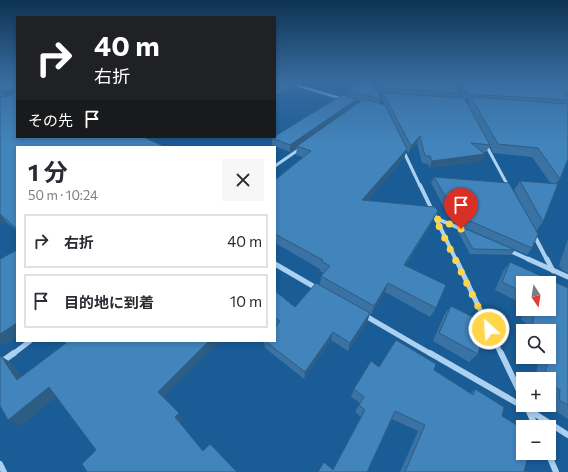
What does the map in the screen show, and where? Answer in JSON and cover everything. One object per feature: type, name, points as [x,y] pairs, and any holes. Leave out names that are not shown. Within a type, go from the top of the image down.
[{"type":"street","points":[[276,165],[306,144]]},
{"type":"street","points":[[485,144],[512,193]]},
{"type":"street","points":[[401,147],[516,385]]},
{"type":"street","points":[[435,218],[470,233]]},
{"type":"street","points":[[531,228],[553,271]]},
{"type":"street","points":[[505,249],[568,277]]},
{"type":"street","points":[[276,265],[323,291]]},
{"type":"street","points":[[357,311],[516,402]]},
{"type":"street","points":[[0,363],[29,342]]},
{"type":"street","points":[[533,412],[568,435]]},
{"type":"street","points":[[551,460],[556,472]]},
{"type":"street","points":[[0,464],[4,472]]},
{"type":"building","points":[[0,103],[16,103],[16,138],[146,138],[163,146],[16,146],[16,228],[0,214]]},
{"type":"building","points":[[329,103],[351,103],[290,145],[272,138],[276,138],[276,135]]},
{"type":"building","points":[[358,103],[378,103],[385,105],[407,149],[362,200],[435,207],[438,211],[404,265],[446,285],[436,308],[388,283],[374,306],[321,276],[330,266],[321,261],[323,260],[276,235],[276,179],[311,151],[297,146]]},
{"type":"building","points":[[388,103],[467,103],[490,145],[471,143],[485,154],[432,161],[430,156],[425,156],[420,136],[411,146]]},
{"type":"building","points":[[474,103],[568,104],[568,159],[560,179],[538,148],[498,144]]},
{"type":"building","points":[[434,177],[509,183],[538,234],[532,248],[456,215]]},
{"type":"building","points":[[520,181],[558,184],[543,222]]},
{"type":"building","points":[[461,227],[515,250],[473,249]]},
{"type":"building","points":[[16,251],[16,324],[0,334],[0,259]]},
{"type":"building","points":[[510,262],[541,276],[516,276],[516,289],[502,282]]},
{"type":"building","points":[[316,283],[370,313],[350,343],[333,332],[305,372],[266,342],[276,342],[276,327],[280,321],[276,319],[276,292],[295,307]]},
{"type":"building","points":[[556,283],[568,288],[568,405],[559,400],[560,390],[556,388],[556,372],[545,372],[547,364],[556,364],[556,324],[533,324],[534,316],[556,316]]},
{"type":"building","points":[[451,306],[475,318],[473,325],[485,331],[478,354],[439,333]]},
{"type":"building","points":[[396,340],[436,364],[434,370],[473,395],[475,389],[504,407],[502,416],[516,425],[516,460],[527,460],[524,471],[527,472],[405,472],[425,425],[395,411],[367,472],[318,472],[324,462],[333,470],[365,410],[359,405],[364,397],[354,389],[371,361],[379,367]]},
{"type":"building","points":[[65,342],[208,342],[158,392],[179,413],[175,417],[203,451],[210,444],[237,472],[87,472],[82,464],[96,450],[49,387],[8,420],[0,406],[0,357],[1,356],[17,380],[66,343]]},
{"type":"route","points":[[461,229],[435,218],[489,329]]}]
